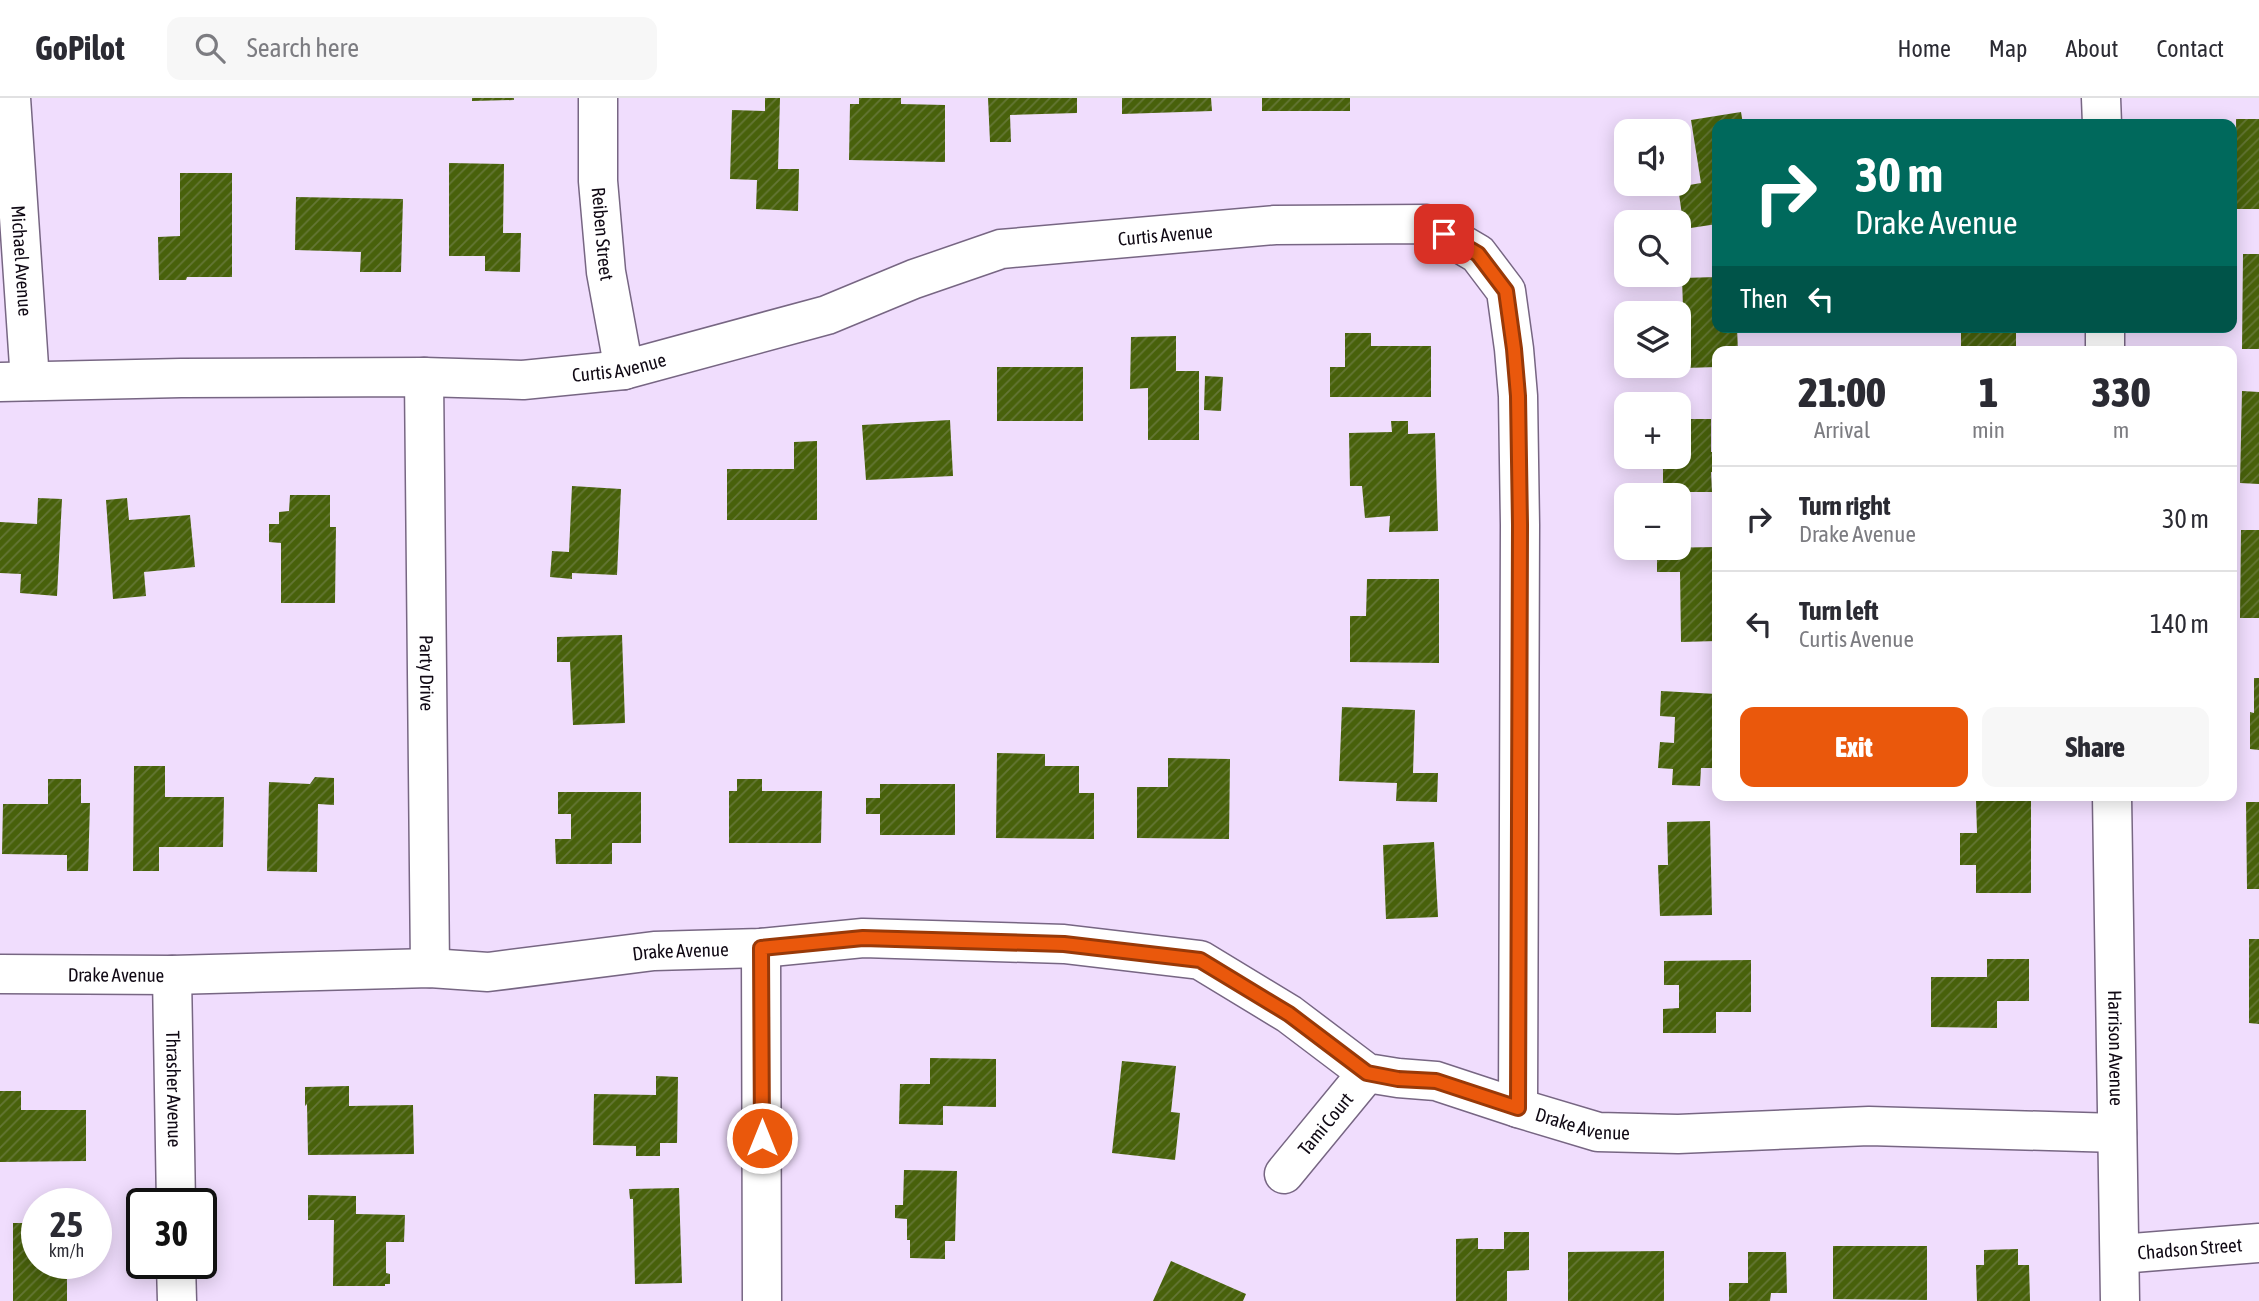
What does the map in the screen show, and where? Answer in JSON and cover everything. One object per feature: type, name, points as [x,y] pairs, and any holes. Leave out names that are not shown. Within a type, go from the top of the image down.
[{"type":"street","name":"Michael Avenue","points":[[11,98],[15,381]]},
{"type":"street","name":"Reiben Street","points":[[598,98],[598,181],[606,272],[624,370]]},
{"type":"street","points":[[2101,98],[2102,119]]},
{"type":"street","name":"Curtis Avenue","points":[[15,381],[424,377],[523,380],[624,370],[827,315],[914,279],[1001,249],[1275,225],[1427,224],[1478,254],[1506,291],[1514,349],[1518,396],[1520,525],[1518,1108]]},
{"type":"street","name":"Party Drive","points":[[424,377],[430,968]]},
{"type":"street","name":"Harrison Avenue","points":[[2112,801],[2120,1301]]},
{"type":"street","name":"Drake Avenue","points":[[0,974],[172,975],[430,968],[488,972],[654,951],[761,948],[863,938],[1064,944],[1200,960],[1289,1014],[1367,1073],[1398,1079],[1436,1081],[1598,1132],[1678,1134],[1869,1125],[2117,1132]]},
{"type":"street","points":[[761,948],[762,1301]]},
{"type":"street","name":"Thrasher Avenue","points":[[172,975],[176,1188]]},
{"type":"street","name":"Tami Court","points":[[1284,1174],[1367,1073]]},
{"type":"street","name":"Chadson Street","points":[[2120,1254],[2259,1243]]},
{"type":"street","points":[[177,1279],[177,1301]]},
{"type":"building","points":[[472,98],[514,98],[514,100],[472,101]]},
{"type":"building","points":[[765,98],[780,98],[778,169],[799,169],[798,211],[756,209],[757,180],[730,179],[732,110],[765,111]]},
{"type":"building","points":[[859,98],[901,98],[901,104],[945,105],[945,162],[849,160],[850,104],[859,104]]},
{"type":"building","points":[[988,98],[1077,98],[1077,113],[1010,115],[1011,142],[990,142]]},
{"type":"building","points":[[1122,98],[1211,98],[1212,111],[1122,114]]},
{"type":"building","points":[[1262,98],[1350,98],[1350,111],[1262,111]]},
{"type":"building","points":[[1741,112],[1742,119],[1712,119],[1712,225],[1691,228],[1691,210],[1681,210],[1679,196],[1691,196],[1691,185],[1701,183],[1691,120]]},
{"type":"building","points":[[2237,119],[2259,119],[2259,209],[2237,209]]},
{"type":"building","points":[[449,163],[504,164],[503,233],[521,233],[520,272],[485,271],[485,256],[449,256]]},
{"type":"building","points":[[180,173],[232,173],[232,277],[159,280],[158,237],[180,236]]},
{"type":"building","points":[[296,197],[403,199],[401,272],[360,272],[361,252],[295,250]]},
{"type":"building","points":[[2243,254],[2259,254],[2259,349],[2242,349]]},
{"type":"building","points":[[1712,277],[1712,333],[1737,333],[1738,346],[1712,346],[1712,367],[1691,368],[1691,301],[1683,301],[1682,287],[1691,287],[1691,278]]},
{"type":"building","points":[[1345,333],[1371,333],[1371,346],[1431,346],[1431,397],[1330,397],[1330,367],[1345,367]]},
{"type":"building","points":[[1961,333],[2016,333],[2016,346],[1961,346]]},
{"type":"building","points":[[1176,336],[1176,371],[1199,371],[1199,440],[1148,440],[1148,388],[1130,389],[1131,337]]},
{"type":"building","points":[[997,367],[1083,367],[1083,421],[997,421]]},
{"type":"building","points":[[1205,376],[1223,377],[1221,411],[1204,410]]},
{"type":"building","points":[[2242,391],[2259,392],[2259,484],[2240,483]]},
{"type":"building","points":[[1691,419],[1711,419],[1712,492],[1691,492],[1691,483],[1663,483],[1663,469],[1691,469]]},
{"type":"building","points":[[950,420],[953,476],[866,480],[862,425]]},
{"type":"building","points":[[1391,421],[1408,421],[1408,434],[1435,433],[1438,531],[1389,532],[1390,516],[1365,518],[1362,486],[1350,486],[1349,433],[1392,432]]},
{"type":"building","points":[[817,441],[817,520],[727,520],[727,469],[794,469],[794,442]]},
{"type":"building","points":[[572,486],[621,489],[617,575],[572,573],[572,579],[550,577],[552,551],[569,552]]},
{"type":"building","points":[[290,495],[330,495],[330,527],[336,527],[335,603],[281,603],[281,543],[269,542],[269,524],[279,524],[279,512],[289,511]]},
{"type":"building","points":[[38,498],[62,499],[57,596],[20,593],[21,574],[0,573],[0,522],[37,524]]},
{"type":"building","points":[[127,498],[129,520],[190,515],[195,567],[144,572],[146,596],[113,599],[106,500]]},
{"type":"building","points":[[2241,530],[2259,530],[2259,618],[2240,618]]},
{"type":"building","points":[[1691,547],[1712,547],[1712,641],[1681,642],[1680,572],[1657,572],[1657,560],[1691,560]]},
{"type":"building","points":[[1367,579],[1439,579],[1439,663],[1350,662],[1350,616],[1366,616]]},
{"type":"building","points":[[622,635],[625,723],[573,725],[570,662],[557,662],[557,637]]},
{"type":"building","points":[[2254,678],[2259,678],[2259,750],[2250,749]]},
{"type":"building","points":[[1661,691],[1712,694],[1712,768],[1701,768],[1700,786],[1672,785],[1673,769],[1658,768],[1660,742],[1674,743],[1675,717],[1660,716]]},
{"type":"building","points":[[1342,707],[1415,710],[1413,773],[1438,773],[1437,802],[1396,801],[1397,783],[1339,781]]},
{"type":"building","points":[[997,753],[1045,754],[1045,766],[1079,766],[1079,793],[1094,793],[1094,839],[996,838]]},
{"type":"building","points":[[1168,758],[1230,759],[1229,839],[1137,838],[1137,787],[1168,787]]},
{"type":"building","points":[[134,766],[165,766],[165,797],[224,797],[223,847],[159,847],[159,871],[133,871]]},
{"type":"building","points":[[315,777],[334,778],[334,805],[318,804],[317,872],[267,871],[269,782],[310,784]]},
{"type":"building","points":[[48,779],[81,779],[81,803],[90,803],[88,871],[67,871],[67,855],[2,854],[3,804],[48,804]]},
{"type":"building","points":[[737,779],[762,779],[762,791],[822,791],[821,843],[729,843],[729,791],[737,791]]},
{"type":"building","points":[[880,784],[955,784],[955,835],[880,835],[880,814],[866,814],[866,798],[880,798]]},
{"type":"building","points":[[558,792],[641,792],[641,843],[612,843],[612,864],[556,864],[555,839],[571,839],[571,814],[558,814]]},
{"type":"building","points":[[1976,801],[2031,801],[2031,893],[1976,893],[1976,865],[1960,865],[1960,833],[1977,833]]},
{"type":"building","points":[[2246,802],[2259,802],[2259,889],[2247,889]]},
{"type":"building","points":[[1710,821],[1712,915],[1660,916],[1658,865],[1668,865],[1667,822]]},
{"type":"building","points":[[1434,842],[1438,917],[1386,919],[1383,845]]},
{"type":"building","points":[[2249,939],[2259,939],[2259,1024],[2249,1023]]},
{"type":"building","points":[[1987,959],[2029,959],[2029,1001],[1997,1001],[1997,1028],[1931,1027],[1931,977],[1987,977]]},
{"type":"building","points":[[1751,960],[1751,1012],[1716,1012],[1716,1033],[1663,1033],[1663,1009],[1679,1008],[1679,985],[1664,985],[1664,961]]},
{"type":"building","points":[[930,1058],[996,1059],[996,1107],[943,1106],[943,1125],[899,1124],[900,1084],[930,1084]]},
{"type":"building","points":[[1122,1061],[1176,1066],[1171,1112],[1180,1113],[1175,1160],[1112,1153]]},
{"type":"building","points":[[656,1076],[678,1077],[677,1143],[660,1143],[660,1156],[636,1156],[636,1146],[593,1145],[594,1094],[656,1095]]},
{"type":"building","points":[[349,1086],[349,1106],[413,1105],[414,1154],[308,1155],[305,1087]]},
{"type":"building","points":[[0,1091],[21,1091],[21,1110],[86,1110],[86,1161],[0,1162]]},
{"type":"building","points":[[904,1170],[957,1171],[955,1241],[945,1241],[945,1259],[910,1258],[907,1219],[895,1218],[895,1205],[903,1205]]},
{"type":"building","points":[[679,1188],[682,1283],[635,1284],[633,1199],[630,1199],[629,1189]]},
{"type":"building","points":[[308,1195],[356,1196],[356,1214],[405,1215],[404,1242],[386,1242],[386,1273],[390,1274],[390,1284],[333,1286],[334,1220],[308,1220]]},
{"type":"building","points":[[13,1223],[21,1223],[21,1279],[67,1279],[67,1301],[13,1301]]},
{"type":"building","points":[[1504,1232],[1529,1232],[1529,1270],[1507,1271],[1507,1301],[1456,1301],[1456,1239],[1478,1238],[1478,1249],[1504,1249]]},
{"type":"building","points":[[1833,1246],[1927,1246],[1927,1300],[1833,1299]]},
{"type":"building","points":[[2018,1249],[2018,1265],[2029,1265],[2030,1301],[1977,1301],[1976,1265],[1984,1265],[1984,1250]]},
{"type":"building","points":[[1664,1251],[1664,1301],[1568,1301],[1568,1252]]},
{"type":"building","points":[[1748,1252],[1786,1252],[1787,1293],[1771,1293],[1770,1301],[1729,1301],[1729,1283],[1748,1283]]},
{"type":"building","points":[[1171,1261],[1246,1294],[1243,1301],[1153,1301]]},
{"type":"route","points":[[762,1138],[761,948],[863,938],[1064,944],[1200,960],[1289,1014],[1367,1073],[1398,1079],[1436,1081],[1518,1108],[1518,396],[1506,291],[1478,254],[1444,234]]}]
